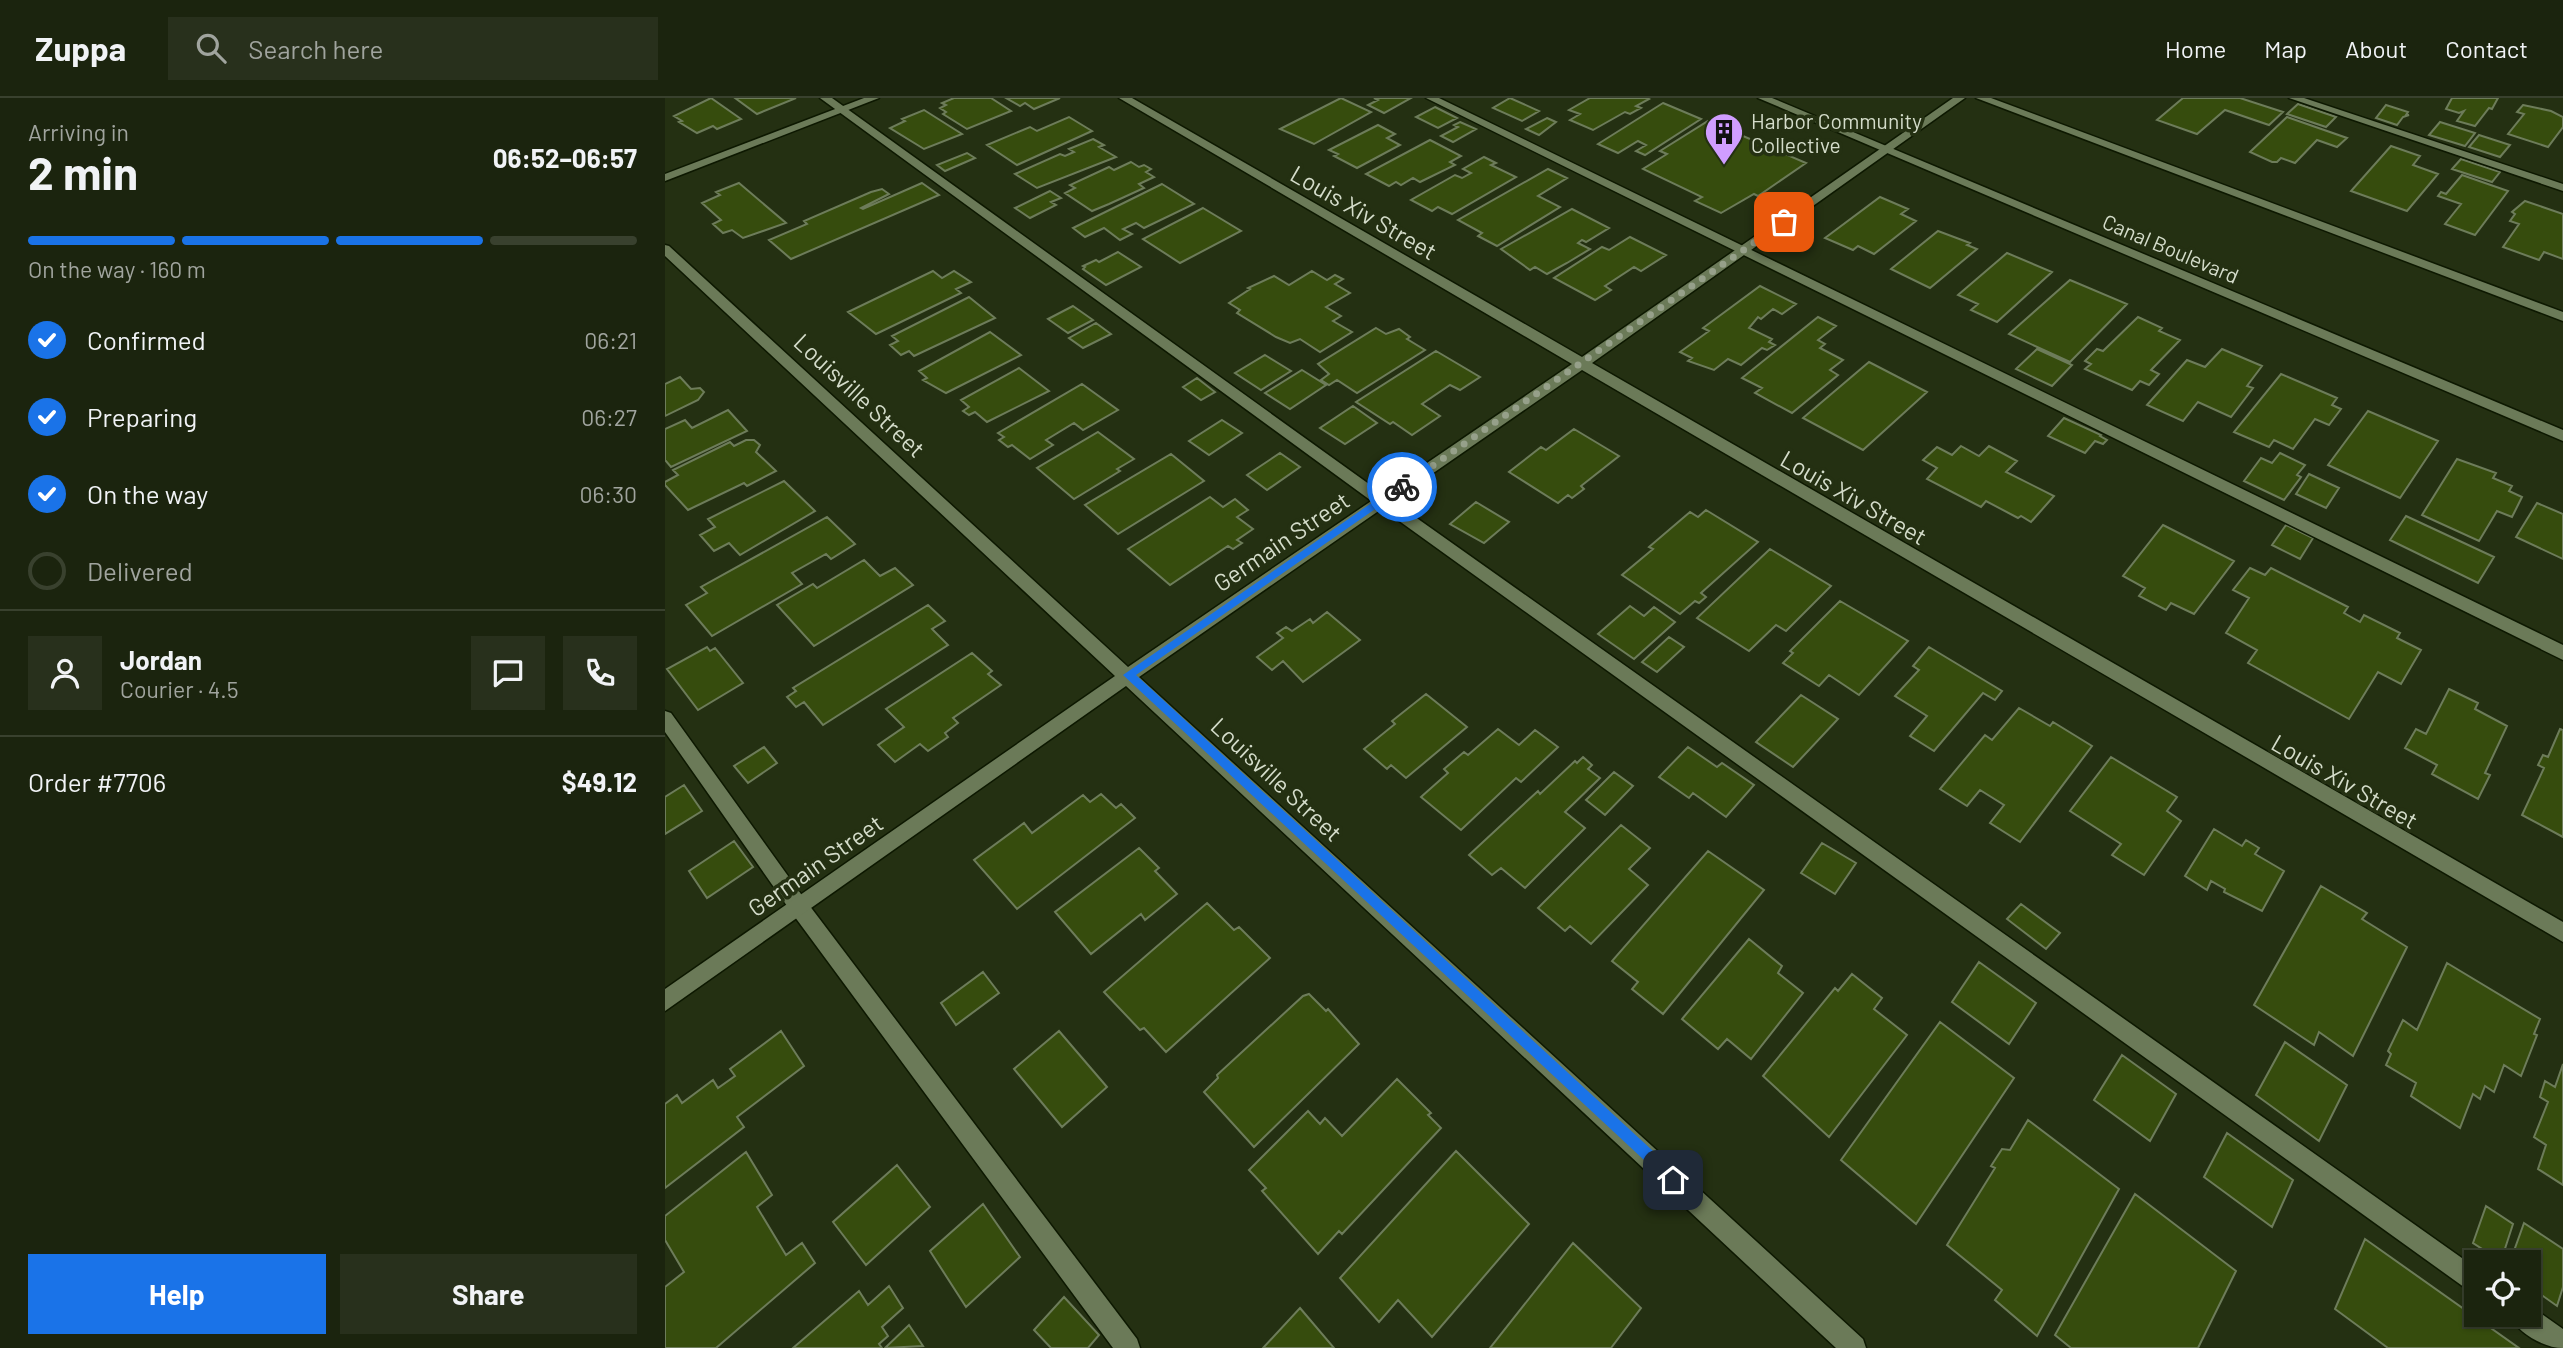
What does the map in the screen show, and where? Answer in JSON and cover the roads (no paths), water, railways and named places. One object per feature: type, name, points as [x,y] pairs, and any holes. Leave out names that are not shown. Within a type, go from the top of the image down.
[{"type":"street","points":[[825,98],[1382,501],[2464,1273]]},
{"type":"street","points":[[665,178],[874,98]]},
{"type":"street","name":"Louis Xiv Street","points":[[1124,98],[2563,933]]},
{"type":"street","points":[[1430,98],[2563,653]]},
{"type":"street","name":"Canal Boulevard","points":[[1763,98],[2563,436]]},
{"type":"street","name":"Germain Street","points":[[665,1001],[1959,98]]},
{"type":"street","points":[[1982,98],[2563,317]]},
{"type":"street","points":[[2294,98],[2563,188]]},
{"type":"street","name":"Louisville Street","points":[[665,249],[1129,675],[1854,1348]]},
{"type":"street","points":[[665,718],[799,907],[1128,1348]]},
{"type":"street","points":[[2539,1327],[2563,1344]]},
{"type":"place","name":"Harbor Community Collective","points":[[1724,166]]}]
